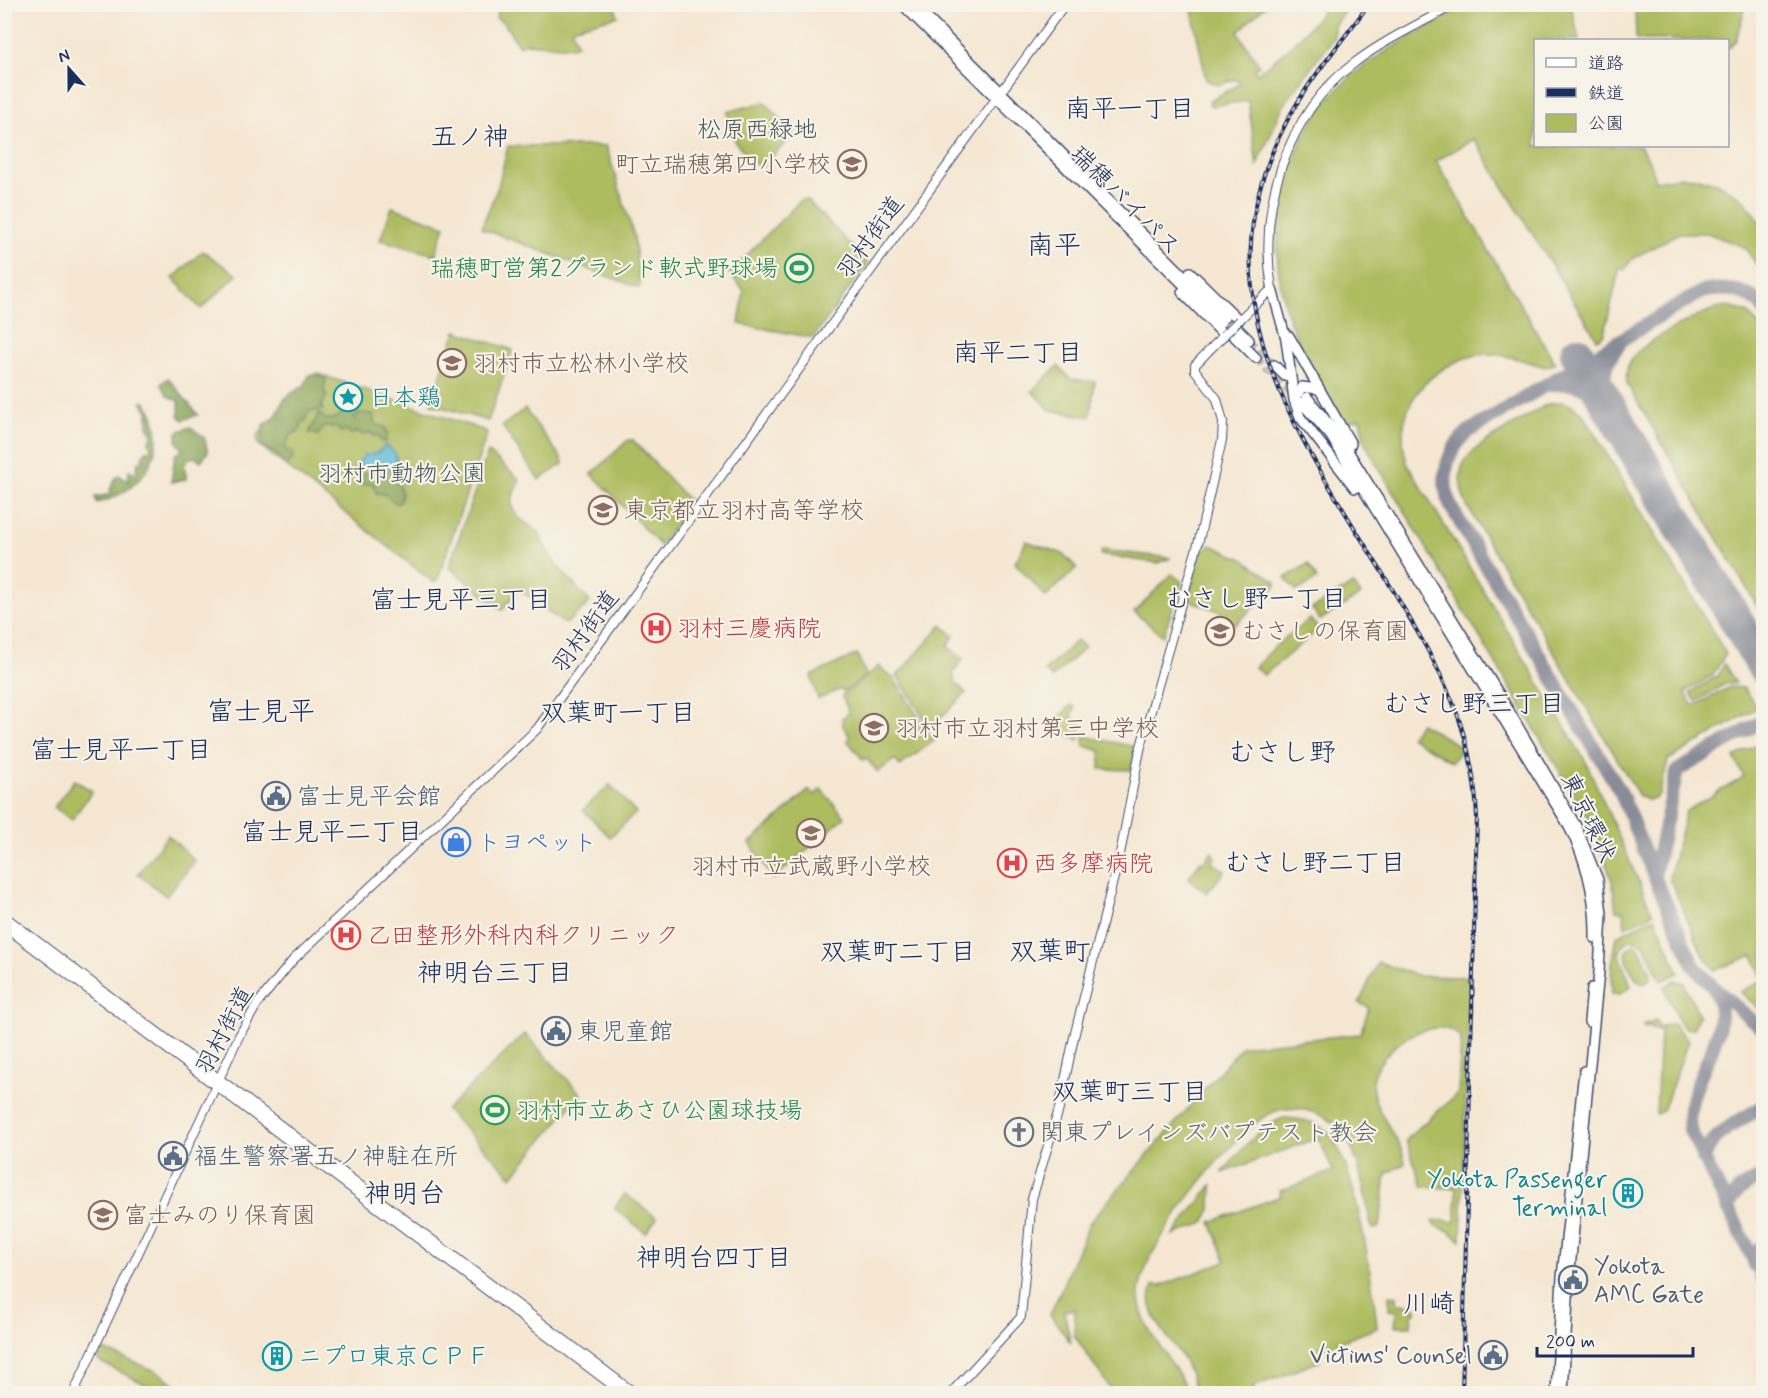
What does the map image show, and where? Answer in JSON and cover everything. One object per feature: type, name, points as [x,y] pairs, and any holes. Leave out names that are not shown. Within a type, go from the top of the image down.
[{"type":"highway","name":"瑞穂バイパス","points":[[902,4],[998,95],[1053,143],[1223,319],[1085,187],[998,95],[913,4]]},
{"type":"highway","points":[[1053,143],[1117,199],[1256,358]]},
{"type":"highway","points":[[1085,187],[1090,198],[1233,330],[1249,340]]},
{"type":"highway","points":[[1272,289],[1294,348],[1393,515],[1409,551]]},
{"type":"highway","name":"東京環状","points":[[1272,289],[1307,429],[1350,481],[1396,556],[1435,607],[1570,826],[1584,858],[1592,893],[1595,948],[1586,1060],[1562,1277],[1556,1394]]},
{"type":"highway","points":[[1274,365],[1285,376]]},
{"type":"highway","points":[[1301,400],[1302,387],[1318,389]]},
{"type":"highway","name":"東京環状","points":[[1301,400],[1340,438],[1576,826],[1598,880],[1602,914],[1599,972],[1569,1279],[1563,1394]]},
{"type":"main road","name":"羽村街道","points":[[73,1394],[246,1022],[277,976],[537,729],[1065,4]]},
{"type":"main road","points":[[950,1394],[1021,1317],[1032,1198],[1059,1109],[1121,849],[1140,750],[1199,540],[1222,440],[1220,408],[1213,393],[1195,370],[1195,365],[1272,289],[1268,250],[1270,212],[1283,161],[1302,122],[1323,92],[1352,64],[1376,47],[1456,4]]},
{"type":"main road","points":[[4,916],[636,1394]]},
{"type":"main road","points":[[4,926],[624,1394]]},
{"type":"green space","points":[[500,4],[614,5],[618,16],[575,27],[572,30],[577,44],[573,47],[525,43],[519,46],[504,23],[496,18]]},
{"type":"green space","points":[[1469,4],[1571,5],[1579,39],[1534,39],[1534,147],[1641,147],[1651,164],[1655,181],[1679,177],[1698,178],[1721,185],[1742,198],[1763,225],[1763,273],[1744,247],[1707,233],[1679,233],[1632,259],[1624,270],[1620,267],[1604,334],[1597,339],[1474,139],[1436,161],[1555,363],[1547,367],[1503,355],[1483,354],[1448,366],[1424,384],[1409,407],[1403,434],[1407,463],[1586,762],[1653,914],[1625,927],[1623,911],[1616,910],[1612,881],[1592,825],[1374,460],[1364,441],[1360,419],[1344,422],[1311,367],[1286,309],[1279,277],[1277,245],[1286,180],[1297,150],[1313,121],[1332,96],[1355,73],[1395,46]]},
{"type":"green space","points":[[1635,4],[1746,5],[1736,40],[1729,47],[1729,39],[1636,39]]},
{"type":"green space","points":[[1191,5],[1266,5],[1238,32],[1259,65],[1254,69],[1257,73],[1295,42],[1327,5],[1349,5],[1334,26],[1334,37],[1283,106],[1257,166],[1248,101],[1210,106],[1209,101],[1240,84],[1236,79],[1218,85],[1206,80]]},
{"type":"green space","name":"松原西緑地","points":[[764,102],[795,133],[760,169],[735,142],[727,112]]},
{"type":"green space","points":[[508,146],[606,146],[634,236],[640,286],[638,288],[481,228],[498,187]]},
{"type":"green space","name":"瑞穂町営第2グランド軟式野球場","points":[[801,200],[807,200],[868,263],[813,338],[739,324],[744,291],[729,273]]},
{"type":"green space","points":[[392,207],[445,226],[435,255],[380,240]]},
{"type":"green space","points":[[203,251],[237,275],[201,309],[173,278]]},
{"type":"green space","points":[[1725,306],[1747,312],[1763,330],[1763,616],[1627,384],[1627,374],[1632,358],[1649,343],[1704,313]]},
{"type":"green space","points":[[456,331],[513,350],[488,421],[431,404]]},
{"type":"green space","points":[[1058,366],[1071,379],[1095,382],[1090,417],[1050,410],[1032,391]]},
{"type":"green space","name":"羽村市動物公園","points":[[316,373],[486,431],[487,434],[437,581],[433,582],[258,444],[257,436]]},
{"type":"green space","points":[[309,375],[318,375],[326,379],[324,391],[327,396],[321,406],[323,410],[309,411],[305,421],[301,423],[301,429],[290,436],[285,446],[288,451],[292,451],[294,456],[289,464],[285,465],[275,453],[262,446],[263,426],[276,416],[283,401],[290,394],[304,386]]},
{"type":"green space","points":[[168,378],[198,415],[183,420],[179,416],[179,401],[168,396],[161,384]]},
{"type":"green space","points":[[145,401],[153,417],[157,434],[150,464],[141,478],[129,489],[114,498],[97,503],[95,497],[112,494],[110,490],[119,475],[128,481],[129,470],[136,473],[138,462],[143,462],[142,457],[146,451],[151,450],[149,441],[153,434],[148,426],[148,411],[141,402]]},
{"type":"green space","points":[[1561,402],[1573,406],[1583,414],[1726,654],[1713,675],[1685,692],[1693,706],[1730,687],[1744,688],[1757,708],[1668,760],[1660,793],[1655,799],[1647,800],[1639,796],[1468,508],[1462,493],[1461,470],[1471,453],[1542,407]]},
{"type":"green space","points":[[525,409],[562,459],[563,464],[539,480],[502,426]]},
{"type":"green space","points":[[345,412],[352,413],[355,419],[358,413],[373,414],[375,424],[385,427],[388,433],[385,443],[378,435],[374,436],[370,432],[365,435],[357,432],[351,434],[346,430],[341,432],[336,427],[325,426],[318,435],[309,433],[319,413],[325,419],[333,419]]},
{"type":"green space","points":[[190,427],[204,437],[208,452],[201,461],[194,457],[188,459],[184,466],[187,479],[171,482],[175,455],[183,450],[177,442],[177,432]]},
{"type":"green space","points":[[628,440],[633,440],[692,504],[660,545],[592,474]]},
{"type":"green space","points":[[488,452],[520,480],[512,498],[514,511],[523,521],[539,532],[553,560],[590,602],[567,623],[563,623],[519,589],[502,610],[449,567]]},
{"type":"green space","points":[[392,467],[402,493],[401,501],[397,504],[384,494],[376,493],[374,484],[359,484],[357,479],[369,470],[376,476],[379,470]]},
{"type":"green space","points":[[1026,541],[1063,554],[1077,568],[1046,597],[1015,563]]},
{"type":"green space","points":[[1211,545],[1243,559],[1276,582],[1276,586],[1235,625],[1219,611],[1188,600],[1199,553]]},
{"type":"green space","points":[[1102,550],[1171,558],[1158,563],[1101,555]]},
{"type":"green space","points":[[1308,564],[1317,579],[1297,591],[1285,578]]},
{"type":"green space","points":[[1172,574],[1182,582],[1163,636],[1134,612]]},
{"type":"green space","points":[[1353,584],[1361,595],[1320,620],[1312,609]]},
{"type":"green space","points":[[1310,619],[1319,629],[1264,675],[1255,667],[1282,640]]},
{"type":"green space","points":[[942,625],[954,636],[947,646],[963,659],[953,673],[955,682],[966,693],[930,728],[897,676]]},
{"type":"green space","points":[[1077,640],[1085,647],[1052,678],[1045,671]]},
{"type":"green space","points":[[857,654],[866,675],[843,692],[841,689],[818,699],[811,676]]},
{"type":"green space","points":[[1724,664],[1736,683],[1725,684],[1696,701],[1690,693],[1719,675]]},
{"type":"green space","points":[[879,666],[894,679],[934,741],[900,766],[895,759],[878,772],[866,758],[863,760],[847,740],[850,737],[843,726],[842,718],[849,713],[842,696]]},
{"type":"green space","points":[[1071,705],[1075,707],[1071,718],[1081,723],[1079,740],[1051,727]]},
{"type":"green space","points":[[1420,723],[1462,747],[1452,762],[1410,737]]},
{"type":"green space","points":[[1084,736],[1136,747],[1131,770],[1100,769],[1101,751],[1084,746]]},
{"type":"green space","points":[[1756,745],[1764,745],[1763,1012],[1740,992],[1763,980],[1753,955],[1715,970],[1702,953],[1669,878],[1686,811],[1744,777],[1734,757]]},
{"type":"green space","points":[[74,780],[92,791],[72,820],[54,807]]},
{"type":"green space","points":[[610,785],[636,813],[610,837],[583,810]]},
{"type":"green space","points":[[821,789],[845,817],[773,879],[750,843],[809,790],[814,795]]},
{"type":"green space","points":[[168,835],[195,861],[166,896],[138,874]]},
{"type":"green space","points":[[1212,851],[1215,855],[1213,863],[1225,871],[1207,893],[1188,878]]},
{"type":"green space","points":[[1655,917],[1679,973],[1661,981],[1644,944],[1631,939],[1623,944],[1619,953],[1631,986],[1620,994],[1612,994],[1612,964],[1617,936]]},
{"type":"green space","points":[[1634,945],[1639,947],[1651,973],[1650,979],[1644,983],[1636,978],[1628,964],[1627,949]]},
{"type":"green space","points":[[1378,962],[1419,976],[1470,977],[1461,1241],[1449,1231],[1434,1225],[1432,1220],[1456,1222],[1456,1188],[1423,1187],[1406,1141],[1458,1093],[1461,1037],[1448,1030],[1434,1028],[1418,1032],[1390,1051],[1380,1064],[1374,1078],[1373,1092],[1376,1101],[1399,1145],[1405,1164],[1386,1174],[1380,1227],[1373,1229],[1371,1225],[1356,1160],[1338,1127],[1324,1117],[1306,1110],[1288,1109],[1271,1113],[1254,1124],[1234,1143],[1189,1196],[1169,1225],[1142,1279],[1139,1298],[1142,1312],[1153,1336],[1188,1393],[1113,1393],[1074,1335],[1075,1309],[1064,1311],[1071,1343],[1050,1315],[1090,1222],[1242,1046],[1360,1034],[1369,1008],[1359,1003]]},
{"type":"green space","points":[[1675,980],[1684,983],[1699,1015],[1693,1029],[1685,1028],[1679,1022],[1664,987]]},
{"type":"green space","points":[[1656,1020],[1659,1027],[1673,1023],[1688,1041],[1663,1111],[1656,1114],[1660,1030],[1651,1029],[1650,1026],[1645,1028],[1643,1025]]},
{"type":"green space","points":[[525,1034],[581,1094],[512,1177],[446,1110]]},
{"type":"green space","points":[[1284,1118],[1317,1125],[1327,1132],[1337,1146],[1346,1168],[1361,1225],[1372,1284],[1377,1328],[1316,1351],[1320,1361],[1253,1387],[1255,1392],[1197,1393],[1183,1359],[1153,1313],[1150,1295],[1153,1286],[1161,1286],[1226,1261],[1211,1222],[1281,1196],[1280,1191],[1333,1171],[1319,1139],[1315,1139],[1222,1173],[1257,1134]]},
{"type":"green space","points":[[1212,1185],[1211,1209],[1204,1223],[1173,1235]]},
{"type":"green space","points":[[625,1194],[657,1218],[646,1233],[614,1208]]},
{"type":"green space","points":[[1389,1295],[1397,1296],[1397,1304],[1412,1305],[1416,1308],[1416,1313],[1412,1314],[1411,1326],[1395,1326],[1396,1311],[1389,1310]]},
{"type":"green space","points":[[101,1349],[156,1371],[189,1393],[163,1393],[98,1361]]},
{"type":"water","points":[[386,445],[395,453],[403,484],[395,468],[389,468],[378,475],[365,466],[356,467],[364,455],[375,454]]},
{"type":"taxiway","points":[[1764,310],[1752,297],[1744,293],[1727,290],[1701,292],[1469,431],[1450,456],[1445,475],[1447,496],[1451,507],[1621,793],[1654,876],[1694,966],[1714,988],[1764,1030]]},
{"type":"taxiway","points":[[1610,409],[1605,392],[1604,376],[1609,360],[1619,345]]},
{"type":"taxiway","points":[[1551,385],[1567,384],[1588,389],[1606,404]]},
{"type":"taxiway","points":[[1654,876],[1677,771],[1764,720]]},
{"type":"taxiway","points":[[1714,988],[1720,1006],[1719,1024],[1715,1042],[1694,1094],[1690,1112],[1690,1130],[1764,1281]]},
{"type":"taxiway","points":[[1703,1159],[1713,1141],[1720,1134],[1764,1106]]},
{"type":"taxiway","points":[[1727,1208],[1737,1192],[1764,1175]]},
{"type":"taxiway","points":[[1754,1266],[1757,1251],[1764,1244]]},
{"type":"runway","points":[[1577,353],[1764,667]]},
{"type":"tunnel","points":[[1249,340],[1274,365]]},
{"type":"tunnel","points":[[1256,358],[1297,398]]},
{"type":"railway","points":[[1369,4],[1315,77],[1286,123],[1260,190],[1251,254],[1256,315],[1273,374],[1299,431],[1330,488],[1430,654],[1453,703],[1469,756],[1477,816],[1462,1394]]},
{"type":"place","name":"町立瑞穂第四小学校","points":[[852,164]]},
{"type":"place","name":"瑞穂町営第2グランド軟式野球場","points":[[799,268]]},
{"type":"place","name":"羽村市立松林小学校","points":[[452,363]]},
{"type":"place","name":"日本鶏","points":[[348,397]]},
{"type":"place","name":"東京都立羽村高等学校","points":[[603,510]]},
{"type":"place","name":"羽村三慶病院","points":[[656,628]]},
{"type":"place","name":"むさしの保育園","points":[[1220,631]]},
{"type":"place","name":"羽村市立羽村第三中学校","points":[[874,728]]},
{"type":"place","name":"富士見平会館","points":[[276,796]]},
{"type":"place","name":"羽村市立武蔵野小学校","points":[[811,833]]},
{"type":"place","name":"トヨペット","points":[[456,842]]},
{"type":"place","name":"西多摩病院","points":[[1012,863]]},
{"type":"place","name":"乙田整形外科内科クリニック","points":[[346,935]]},
{"type":"place","name":"東児童館","points":[[556,1031]]},
{"type":"place","name":"羽村市立あさひ公園球技場","points":[[495,1110]]},
{"type":"place","name":"関東プレインズバプテスト教会","points":[[1019,1132]]},
{"type":"place","name":"福生警察署五ノ神駐在所","points":[[173,1156]]},
{"type":"place","name":"Yokota Passenger Terminal","points":[[1628,1193]]},
{"type":"place","name":"富士みのり保育園","points":[[103,1215]]},
{"type":"place","name":"Yokota AMC Gate","points":[[1573,1280]]},
{"type":"place","name":"Victims' Counsel","points":[[1493,1355]]},
{"type":"place","name":"ニプロ東京ＣＰＦ","points":[[277,1356]]},
{"type":"district","name":"南平一丁目","points":[[1130,108]]},
{"type":"district","name":"五ノ神","points":[[470,136]]},
{"type":"district","name":"南平","points":[[1054,245]]},
{"type":"district","name":"南平二丁目","points":[[1018,352]]},
{"type":"district","name":"むさし野一丁目","points":[[1256,598]]},
{"type":"district","name":"富士見平三丁目","points":[[461,599]]},
{"type":"district","name":"むさし野三丁目","points":[[1474,703]]},
{"type":"district","name":"富士見平","points":[[261,711]]},
{"type":"district","name":"双葉町一丁目","points":[[618,712]]},
{"type":"district","name":"富士見平一丁目","points":[[121,749]]},
{"type":"district","name":"むさし野","points":[[1282,752]]},
{"type":"district","name":"富士見平二丁目","points":[[332,831]]},
{"type":"district","name":"むさし野二丁目","points":[[1315,862]]},
{"type":"district","name":"双葉町二丁目","points":[[898,951]]},
{"type":"district","name":"双葉町","points":[[1050,951]]},
{"type":"district","name":"神明台三丁目","points":[[495,972]]},
{"type":"district","name":"双葉町三丁目","points":[[1130,1091]]},
{"type":"district","name":"神明台","points":[[405,1193]]},
{"type":"district","name":"神明台四丁目","points":[[714,1257]]},
{"type":"district","name":"川崎","points":[[1429,1303]]}]
